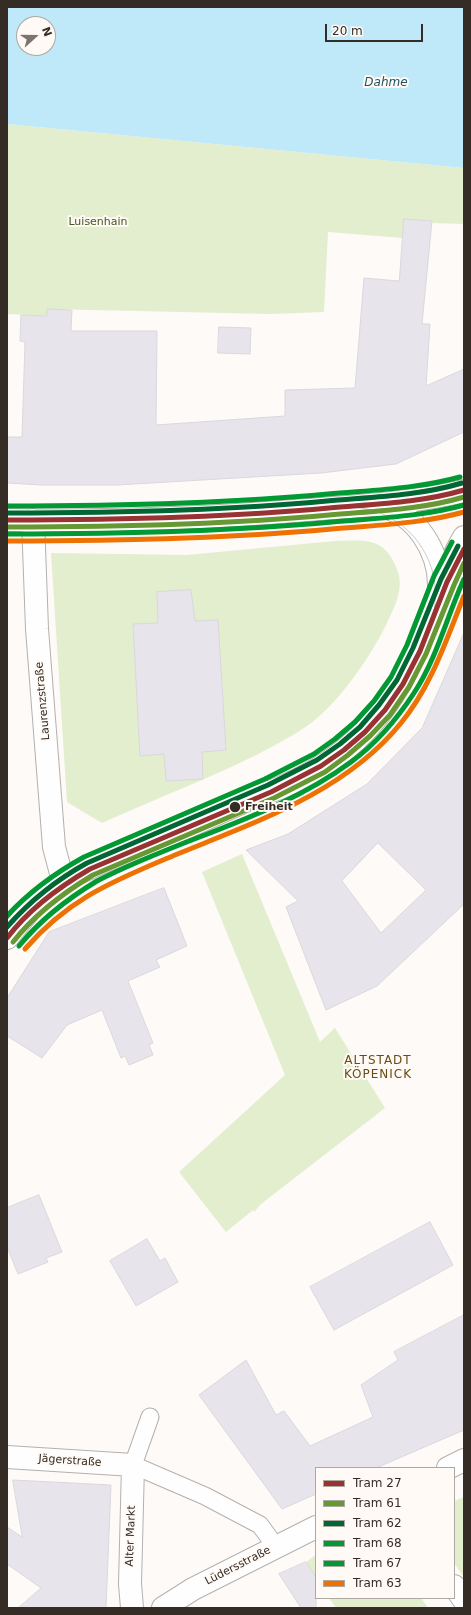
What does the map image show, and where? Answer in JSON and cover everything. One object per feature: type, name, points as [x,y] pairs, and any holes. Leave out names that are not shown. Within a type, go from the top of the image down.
[{"type":"street","points":[[7,520],[172,518],[276,513],[412,502],[464,491]]},
{"type":"street","points":[[369,505],[390,509],[407,519],[421,532],[435,557],[440,580],[439,592]]},
{"type":"street","name":"Laurenzstraße","points":[[32,520],[37,630],[54,847],[62,882]]},
{"type":"street","points":[[7,938],[38,900],[62,882],[282,787],[310,773],[346,749],[368,729],[406,674],[422,638],[448,568],[464,537]]},
{"type":"street","name":"Jägerstraße","points":[[7,1457],[133,1465]]},
{"type":"street","points":[[450,1467],[464,1460]]},
{"type":"street","name":"Alter Markt","points":[[132,1608],[130,1584],[133,1465]]},
{"type":"street","name":"Lüdersstraße","points":[[163,1608],[193,1589],[315,1528]]},
{"type":"street","points":[[455,1587],[464,1600]]},
{"type":"lane","points":[[150,1418],[133,1465],[205,1496],[260,1525],[276,1547]]},
{"type":"green space","name":"Luisenhain","points":[[7,124],[464,168],[464,224],[432,223],[432,221],[403,238],[328,232],[324,312],[270,314],[47,309],[47,316],[7,314]]},
{"type":"green space","points":[[335,541],[366,541],[381,547],[388,552],[393,561],[398,572],[400,586],[397,600],[378,640],[351,681],[330,706],[307,726],[269,749],[102,823],[67,802],[51,553],[187,555]]},
{"type":"green space","points":[[242,854],[320,1042],[335,1028],[385,1108],[261,1204],[254,1212],[253,1210],[226,1232],[179,1172],[285,1075],[202,872]]},
{"type":"green space","points":[[464,1497],[464,1577],[455,1564],[455,1501]]},
{"type":"green space","points":[[315,1556],[315,1576],[306,1562]]},
{"type":"green space","points":[[330,1599],[422,1599],[428,1608],[336,1608]]},
{"type":"water","name":"Dahme","points":[[7,7],[464,7],[464,168],[7,124]]},
{"type":"building","points":[[404,219],[432,221],[422,324],[430,324],[426,386],[464,369],[464,432],[396,464],[321,473],[117,485],[42,485],[7,483],[7,437],[22,437],[25,342],[20,341],[21,315],[47,316],[47,309],[72,310],[71,331],[157,331],[156,425],[285,416],[285,390],[355,388],[364,278],[399,281]]},
{"type":"building","points":[[219,327],[251,328],[250,354],[218,353]]},
{"type":"building","points":[[191,590],[195,621],[218,620],[226,750],[202,752],[203,779],[166,781],[164,754],[140,756],[133,624],[158,623],[157,592]]},
{"type":"building","points":[[464,633],[464,904],[377,986],[326,1010],[286,907],[298,901],[246,850],[288,834],[367,784],[422,728]],"holes":[[[378,843],[426,890],[381,933],[342,881]]]},
{"type":"building","points":[[164,888],[187,946],[156,960],[160,967],[128,981],[153,1043],[149,1045],[153,1055],[129,1065],[125,1056],[121,1058],[102,1010],[67,1025],[42,1058],[7,1036],[7,998],[49,932]]},
{"type":"building","points":[[39,1195],[62,1252],[46,1258],[48,1262],[18,1274],[7,1247],[7,1208]]},
{"type":"building","points":[[430,1222],[453,1265],[334,1330],[310,1287]]},
{"type":"building","points":[[147,1239],[160,1261],[165,1258],[178,1282],[136,1306],[110,1261]]},
{"type":"building","points":[[464,1315],[464,1430],[378,1467],[315,1467],[315,1494],[282,1509],[199,1395],[246,1360],[276,1415],[284,1411],[310,1446],[373,1417],[361,1385],[398,1360],[394,1352]]},
{"type":"building","points":[[13,1480],[111,1485],[106,1608],[18,1608],[41,1588],[7,1564],[7,1527],[22,1537]]},
{"type":"building","points":[[306,1562],[315,1576],[316,1608],[301,1608],[279,1574]]},
{"type":"tram line","name":"67","points":[[7,506],[87,506],[248,500],[394,488],[427,484],[460,477]]},
{"type":"tram line","name":"62","points":[[7,513],[87,513],[247,507],[395,495],[429,491],[462,483]]},
{"type":"tram line","name":"27","points":[[7,520],[128,519],[249,514],[397,502],[431,498],[464,490]]},
{"type":"tram line","name":"61","points":[[7,527],[128,526],[249,521],[397,509],[431,505],[464,497]]},
{"type":"tram line","name":"68","points":[[7,534],[129,533],[251,528],[398,516],[431,512],[464,505]]},
{"type":"tram line","points":[[339,508],[364,508],[382,514],[396,521],[418,542],[426,555],[432,570],[435,585],[435,601],[429,631]]},
{"type":"tram line","name":"63","points":[[7,541],[129,540],[251,535],[398,524],[464,512]]},
{"type":"tram line","name":"67","points":[[7,916],[24,899],[43,884],[84,857],[265,779],[314,754],[335,739],[355,722],[374,701],[391,677],[407,645],[434,576],[452,542]]},
{"type":"tram line","name":"62","points":[[7,927],[25,908],[44,892],[87,863],[268,785],[317,760],[340,744],[360,727],[379,705],[397,680],[413,648],[441,579],[458,546]]},
{"type":"tram line","name":"27","points":[[7,938],[16,927],[45,899],[90,869],[271,792],[321,766],[344,750],[365,732],[385,710],[403,684],[420,651],[447,582],[464,549]]},
{"type":"tram line","name":"61","points":[[13,942],[40,913],[71,889],[93,875],[274,798],[325,772],[348,755],[370,736],[390,715],[409,687],[426,654],[464,563]]},
{"type":"tram line","name":"68","points":[[19,946],[45,918],[75,895],[97,881],[161,852],[259,813],[291,798],[322,781],[360,755],[378,739],[393,721],[422,680],[464,579]]},
{"type":"tram line","name":"63","points":[[25,949],[56,919],[88,896],[105,886],[291,806],[322,789],[351,770],[377,748],[401,723],[412,708],[430,678],[464,596]]},
{"type":"place","name":"Freiheit","points":[[235,807]]},
{"type":"district","name":"ALTSTADT KÖPENICK","points":[[378,1068]]}]
